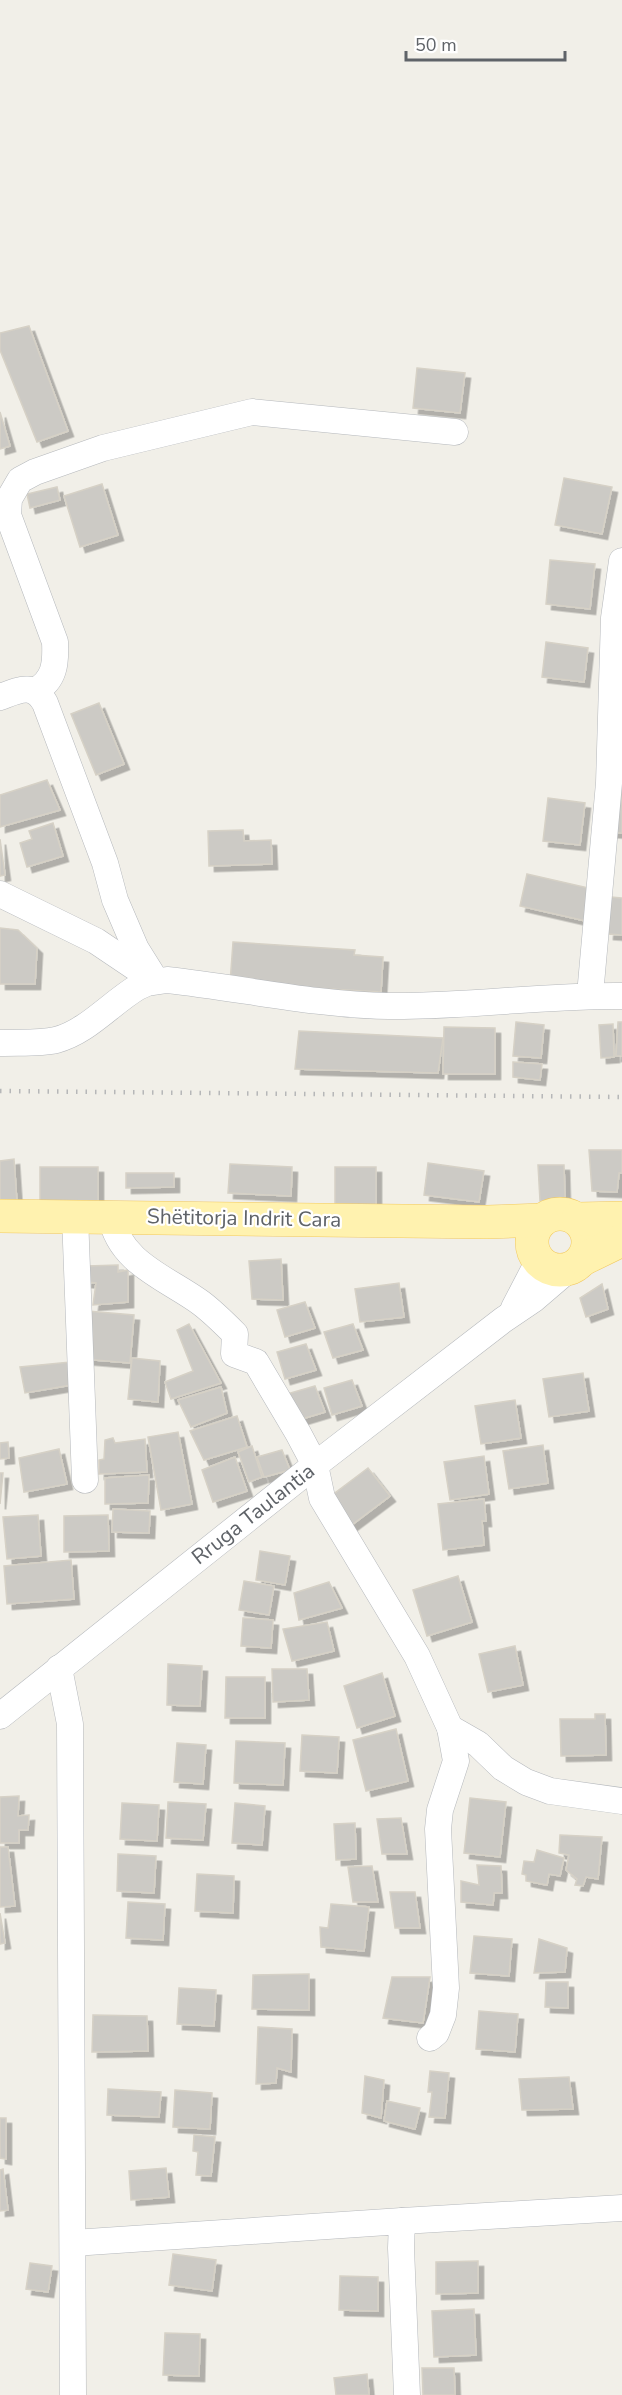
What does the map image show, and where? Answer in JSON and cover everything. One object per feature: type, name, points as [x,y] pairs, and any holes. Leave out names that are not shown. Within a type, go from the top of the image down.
[{"type":"main road","points":[[622,1218],[578,1219],[563,1213],[552,1215],[553,1252],[622,1240]]},
{"type":"main road","name":"Shëtitorja Indrit Cara","points":[[0,1216],[487,1222],[553,1252]]},
{"type":"street","points":[[0,697],[21,690],[35,691],[46,685],[56,664],[55,642],[8,515],[9,499],[20,480],[35,472],[103,448],[252,412],[455,432]]},
{"type":"street","points":[[590,995],[609,783],[614,618],[622,561]]},
{"type":"street","points":[[35,691],[45,703],[105,863],[115,900],[136,949],[156,981]]},
{"type":"street","points":[[0,894],[96,942],[156,981]]},
{"type":"street","points":[[0,1043],[54,1040],[67,1036],[83,1027],[124,996],[147,983],[156,981],[191,983],[340,1003],[387,1006],[590,995],[622,996]]},
{"type":"street","points":[[75,1216],[85,1480]]},
{"type":"street","points":[[111,1216],[113,1228],[119,1240],[132,1255],[153,1274],[201,1303],[235,1334],[234,1354],[256,1362],[315,1465],[322,1498],[417,1656],[450,1728],[456,1761],[440,1810],[438,1829],[446,1988],[443,2015],[436,2033],[430,2038]]},
{"type":"street","name":"Rruga Taulantia","points":[[0,1716],[315,1465],[509,1316],[553,1252]]},
{"type":"street","points":[[59,1668],[70,1724],[73,2395]]},
{"type":"street","points":[[450,1728],[478,1744],[503,1768],[526,1782],[550,1791],[622,1801]]},
{"type":"street","points":[[72,2243],[622,2208]]},
{"type":"street","points":[[402,2221],[407,2395]]},
{"type":"building","points":[[29,326],[68,431],[37,442],[0,350],[0,333]]},
{"type":"building","points":[[417,368],[465,373],[460,413],[413,408]]},
{"type":"building","points":[[0,412],[10,446],[0,449]]},
{"type":"building","points":[[564,478],[612,487],[602,534],[555,525]]},
{"type":"building","points":[[102,484],[118,535],[80,547],[64,496]]},
{"type":"building","points":[[57,487],[60,500],[30,508],[27,494]]},
{"type":"building","points":[[550,560],[595,564],[590,609],[546,604]]},
{"type":"building","points":[[546,642],[588,648],[584,682],[542,677]]},
{"type":"building","points":[[99,703],[124,764],[96,775],[71,714]]},
{"type":"building","points":[[47,780],[60,810],[0,827],[0,795]]},
{"type":"building","points":[[619,782],[622,782],[622,833],[612,832]]},
{"type":"building","points":[[548,798],[585,803],[580,845],[543,841]]},
{"type":"building","points":[[53,823],[63,856],[27,867],[20,843],[32,839],[29,831]]},
{"type":"building","points":[[243,830],[244,841],[271,840],[272,864],[209,866],[208,831]]},
{"type":"building","points":[[0,839],[5,875],[0,876]]},
{"type":"building","points":[[527,874],[593,889],[586,921],[520,906]]},
{"type":"building","points":[[611,897],[622,898],[622,935],[608,934]]},
{"type":"building","points":[[0,928],[18,930],[37,948],[35,984],[0,984]]},
{"type":"building","points":[[233,942],[355,950],[354,955],[383,957],[381,992],[230,983]]},
{"type":"building","points":[[516,1022],[544,1025],[541,1058],[513,1056]]},
{"type":"building","points":[[618,1022],[622,1022],[622,1056],[616,1056]]},
{"type":"building","points":[[613,1024],[614,1057],[601,1058],[599,1025]]},
{"type":"building","points":[[444,1027],[495,1028],[495,1074],[443,1074]]},
{"type":"building","points":[[299,1031],[443,1038],[438,1073],[295,1069]]},
{"type":"building","points":[[513,1062],[542,1064],[540,1080],[513,1077]]},
{"type":"building","points":[[589,1150],[622,1150],[622,1173],[619,1173],[617,1192],[592,1191]]},
{"type":"building","points":[[14,1159],[17,1203],[0,1203],[0,1161]]},
{"type":"building","points":[[428,1163],[484,1171],[479,1202],[424,1195]]},
{"type":"building","points":[[230,1164],[292,1167],[291,1196],[228,1193]]},
{"type":"building","points":[[538,1165],[564,1165],[565,1199],[540,1201]]},
{"type":"building","points":[[40,1167],[98,1167],[98,1205],[40,1205]]},
{"type":"building","points":[[335,1167],[376,1167],[376,1206],[335,1206]]},
{"type":"building","points":[[126,1173],[174,1173],[174,1187],[126,1188]]},
{"type":"building","points":[[281,1259],[283,1300],[252,1299],[249,1261]]},
{"type":"building","points":[[118,1265],[118,1272],[128,1270],[128,1302],[93,1305],[96,1283],[86,1282],[87,1266]]},
{"type":"building","points":[[399,1283],[404,1317],[360,1322],[355,1289]]},
{"type":"building","points":[[602,1284],[608,1309],[586,1317],[580,1298]]},
{"type":"building","points":[[305,1302],[315,1328],[285,1337],[277,1310]]},
{"type":"building","points":[[87,1311],[134,1315],[130,1363],[83,1359]]},
{"type":"building","points":[[189,1324],[221,1383],[171,1399],[165,1382],[193,1371],[177,1330]]},
{"type":"building","points":[[353,1324],[363,1350],[333,1358],[324,1332]]},
{"type":"building","points":[[306,1344],[316,1370],[285,1379],[277,1352]]},
{"type":"building","points":[[132,1358],[160,1361],[158,1402],[128,1399]]},
{"type":"building","points":[[70,1362],[71,1385],[25,1393],[20,1367]]},
{"type":"building","points":[[583,1373],[589,1411],[549,1417],[543,1379]]},
{"type":"building","points":[[352,1380],[362,1406],[332,1415],[324,1388]]},
{"type":"building","points":[[315,1386],[325,1412],[295,1421],[287,1394]]},
{"type":"building","points":[[221,1387],[227,1413],[191,1427],[178,1400]]},
{"type":"building","points":[[515,1400],[521,1438],[481,1444],[475,1406]]},
{"type":"building","points":[[237,1416],[247,1447],[204,1460],[190,1431]]},
{"type":"building","points":[[178,1432],[192,1504],[161,1510],[148,1437]]},
{"type":"building","points":[[113,1438],[115,1443],[145,1439],[147,1472],[99,1474],[99,1460],[104,1459],[105,1440]]},
{"type":"building","points":[[8,1442],[9,1458],[0,1459],[0,1443]]},
{"type":"building","points":[[543,1445],[548,1483],[509,1489],[503,1451]]},
{"type":"building","points":[[252,1446],[262,1477],[249,1482],[238,1452]]},
{"type":"building","points":[[59,1449],[67,1484],[24,1492],[19,1458]]},
{"type":"building","points":[[282,1450],[290,1470],[264,1477],[257,1457]]},
{"type":"building","points":[[484,1456],[489,1494],[450,1500],[444,1462]]},
{"type":"building","points":[[235,1457],[247,1491],[213,1502],[202,1470]]},
{"type":"building","points":[[368,1468],[390,1496],[349,1527],[327,1499]]},
{"type":"building","points":[[0,1473],[3,1473],[0,1504]]},
{"type":"building","points":[[149,1475],[148,1503],[105,1504],[105,1478]]},
{"type":"building","points":[[484,1499],[486,1521],[482,1521],[484,1545],[443,1550],[438,1504]]},
{"type":"building","points":[[113,1509],[150,1511],[149,1533],[112,1532]]},
{"type":"building","points":[[38,1515],[41,1556],[7,1559],[3,1517]]},
{"type":"building","points":[[108,1515],[109,1551],[64,1552],[64,1516]]},
{"type":"building","points":[[260,1551],[290,1556],[285,1585],[256,1580]]},
{"type":"building","points":[[71,1560],[74,1599],[7,1604],[4,1566]]},
{"type":"building","points":[[458,1576],[472,1622],[427,1636],[413,1590]]},
{"type":"building","points":[[244,1581],[274,1586],[269,1615],[239,1610]]},
{"type":"building","points":[[329,1582],[342,1608],[299,1620],[294,1593]]},
{"type":"building","points":[[243,1618],[273,1620],[271,1648],[241,1646]]},
{"type":"building","points":[[327,1622],[334,1651],[292,1661],[283,1629]]},
{"type":"building","points":[[515,1646],[523,1685],[488,1692],[479,1654]]},
{"type":"building","points":[[168,1664],[202,1666],[200,1706],[167,1705]]},
{"type":"building","points":[[272,1669],[307,1669],[309,1700],[273,1702]]},
{"type":"building","points":[[382,1673],[395,1716],[357,1728],[344,1686]]},
{"type":"building","points":[[226,1677],[265,1677],[265,1718],[225,1718]]},
{"type":"building","points":[[595,1714],[605,1714],[606,1755],[561,1756],[560,1719],[595,1719]]},
{"type":"building","points":[[396,1729],[408,1781],[366,1791],[353,1740]]},
{"type":"building","points":[[302,1735],[339,1737],[337,1773],[300,1771]]},
{"type":"building","points":[[236,1741],[285,1743],[283,1785],[234,1783]]},
{"type":"building","points":[[177,1743],[206,1745],[203,1784],[174,1782]]},
{"type":"building","points":[[19,1796],[18,1816],[29,1815],[28,1830],[19,1830],[19,1843],[0,1843],[0,1797]]},
{"type":"building","points":[[470,1798],[506,1802],[500,1857],[464,1853]]},
{"type":"building","points":[[168,1802],[206,1804],[203,1840],[166,1838]]},
{"type":"building","points":[[122,1803],[159,1805],[157,1841],[120,1839]]},
{"type":"building","points":[[235,1803],[265,1806],[262,1845],[232,1843]]},
{"type":"building","points":[[401,1818],[407,1854],[382,1854],[377,1819]]},
{"type":"building","points":[[355,1823],[356,1859],[336,1860],[334,1824]]},
{"type":"building","points":[[560,1835],[602,1837],[598,1879],[586,1877],[583,1886],[575,1885],[577,1879],[566,1870],[569,1855],[559,1853]]},
{"type":"building","points":[[0,1847],[8,1847],[15,1906],[0,1907]]},
{"type":"building","points":[[537,1850],[564,1858],[560,1876],[549,1874],[547,1885],[526,1881],[526,1875],[522,1874],[524,1861],[534,1862]]},
{"type":"building","points":[[118,1854],[156,1856],[154,1893],[117,1891]]},
{"type":"building","points":[[477,1865],[501,1866],[502,1893],[494,1893],[493,1905],[461,1902],[461,1881],[479,1885]]},
{"type":"building","points":[[372,1866],[378,1902],[353,1902],[348,1867]]},
{"type":"building","points":[[197,1874],[234,1876],[233,1913],[195,1911]]},
{"type":"building","points":[[390,1892],[415,1892],[420,1928],[395,1928]]},
{"type":"building","points":[[128,1902],[165,1904],[163,1940],[126,1938]]},
{"type":"building","points":[[331,1904],[369,1907],[364,1951],[321,1947],[320,1927],[328,1928]]},
{"type":"building","points":[[0,1913],[5,1943],[0,1944]]},
{"type":"building","points":[[474,1936],[512,1939],[509,1976],[470,1973]]},
{"type":"building","points":[[539,1939],[567,1948],[565,1972],[534,1973]]},
{"type":"building","points":[[309,1974],[309,2010],[252,2009],[253,1975]]},
{"type":"building","points":[[392,1977],[430,1977],[423,2023],[383,2018]]},
{"type":"building","points":[[546,1982],[568,1982],[568,2008],[545,2007]]},
{"type":"building","points":[[179,1988],[216,1990],[214,2026],[177,2024]]},
{"type":"building","points":[[479,2011],[518,2014],[515,2052],[476,2049]]},
{"type":"building","points":[[93,2015],[147,2016],[148,2051],[92,2052]]},
{"type":"building","points":[[258,2027],[292,2029],[291,2072],[277,2068],[276,2083],[256,2084]]},
{"type":"building","points":[[430,2071],[449,2073],[445,2118],[429,2117],[432,2092],[428,2092]]},
{"type":"building","points":[[365,2076],[384,2080],[381,2118],[362,2113]]},
{"type":"building","points":[[569,2077],[573,2109],[522,2110],[519,2079]]},
{"type":"building","points":[[108,2089],[161,2092],[159,2117],[107,2115]]},
{"type":"building","points":[[175,2090],[212,2093],[210,2129],[173,2127]]},
{"type":"building","points":[[387,2101],[420,2108],[415,2129],[384,2121]]},
{"type":"building","points":[[0,2118],[6,2118],[6,2159],[0,2158]]},
{"type":"building","points":[[194,2135],[215,2137],[211,2176],[196,2175],[198,2152],[193,2151]]},
{"type":"building","points":[[166,2168],[169,2197],[131,2200],[129,2171]]},
{"type":"building","points":[[3,2169],[8,2210],[0,2211],[0,2170]]},
{"type":"building","points":[[173,2254],[216,2260],[212,2291],[169,2285]]},
{"type":"building","points":[[478,2261],[478,2293],[436,2294],[436,2262]]},
{"type":"building","points":[[30,2263],[52,2266],[48,2292],[26,2289]]},
{"type":"building","points":[[340,2276],[378,2277],[378,2311],[339,2310]]},
{"type":"building","points":[[474,2309],[476,2355],[434,2357],[432,2311]]},
{"type":"building","points":[[165,2333],[200,2334],[199,2376],[163,2375]]},
{"type":"building","points":[[422,2368],[454,2368],[455,2395],[423,2395]]},
{"type":"building","points":[[367,2374],[369,2395],[336,2395],[334,2378]]},
{"type":"railway","points":[[0,1091],[622,1097]]}]
